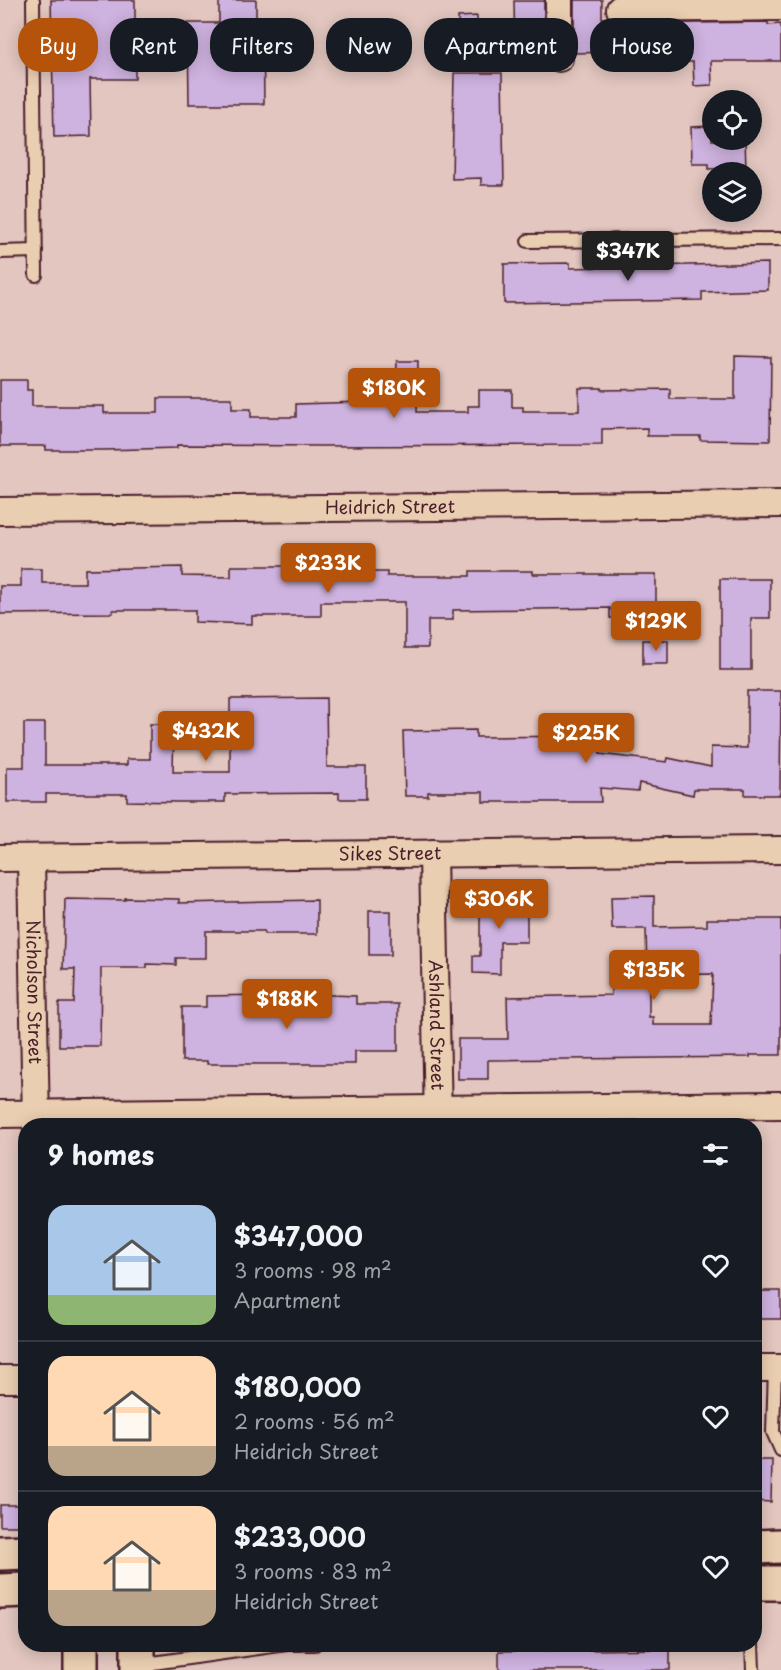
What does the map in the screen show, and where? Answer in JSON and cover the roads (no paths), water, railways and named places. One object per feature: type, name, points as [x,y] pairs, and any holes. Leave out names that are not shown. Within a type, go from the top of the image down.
[{"type":"main road","points":[[762,1546],[781,1546]]},
{"type":"main road","points":[[0,1553],[18,1552]]},
{"type":"main road","points":[[762,1583],[781,1583]]},
{"type":"main road","points":[[0,1591],[18,1590]]},
{"type":"main road","points":[[81,1652],[81,1670]]},
{"type":"street","points":[[559,0],[559,18]]},
{"type":"street","points":[[620,9],[781,7]]},
{"type":"street","name":"Heidrich Street","points":[[0,511],[781,504]]},
{"type":"street","name":"Sikes Street","points":[[0,858],[781,850]]},
{"type":"street","name":"Ashland Street","points":[[433,853],[438,1117]]},
{"type":"street","name":"Nicholson Street","points":[[31,858],[35,1118]]},
{"type":"street","points":[[236,1118],[438,1117],[781,1105]]},
{"type":"street","points":[[0,1114],[28,1118]]},
{"type":"street","points":[[0,1379],[18,1379]]},
{"type":"lane","points":[[33,0],[36,275]]},
{"type":"lane","points":[[528,241],[781,239]]},
{"type":"lane","points":[[0,252],[36,251]]},
{"type":"lane","points":[[770,1368],[773,1432],[781,1449]]},
{"type":"lane","points":[[138,1660],[212,1652]]},
{"type":"lane","points":[[752,1652],[753,1670]]}]
